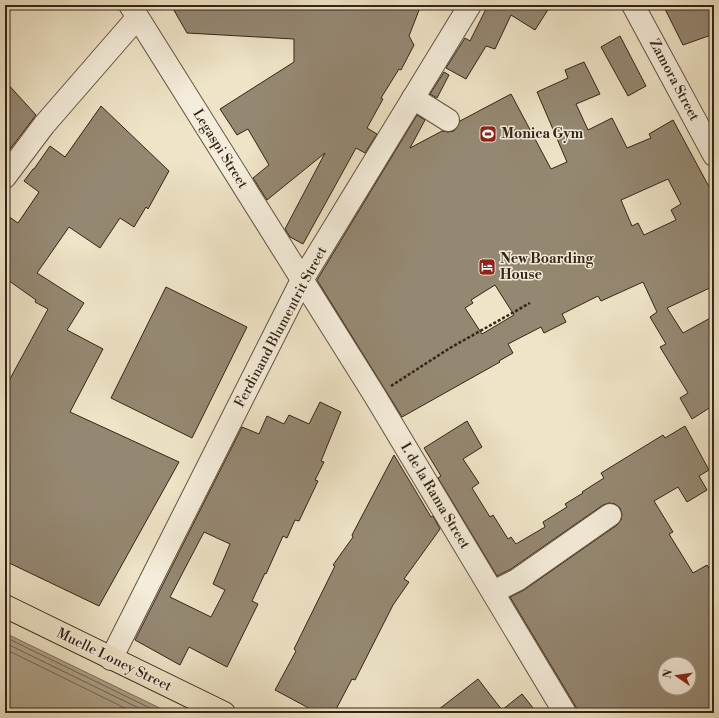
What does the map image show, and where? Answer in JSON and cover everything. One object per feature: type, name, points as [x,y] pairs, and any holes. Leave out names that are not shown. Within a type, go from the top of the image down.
[{"type":"main road","name":"Muelle Loney Street","points":[[5,606],[224,713]]},
{"type":"street","name":"Ferdinand Blumentrit Street","points":[[111,659],[302,280],[470,5]]},
{"type":"street","name":"Zamora Street","points":[[633,5],[714,155]]},
{"type":"street","name":"Legaspi Street","points":[[5,177],[44,125],[134,12],[302,280]]},
{"type":"street","points":[[413,98],[448,120]]},
{"type":"street","name":"I. de la Rama Street","points":[[302,280],[375,396],[565,713]]},
{"type":"street","points":[[493,592],[517,580],[610,516]]},
{"type":"path","points":[[375,396],[450,348],[530,303]]},
{"type":"water","points":[[5,633],[170,713],[5,713]]},
{"type":"building","points":[[171,5],[421,5],[409,36],[414,45],[401,70],[399,69],[381,98],[383,99],[367,128],[377,134],[365,153],[356,148],[303,244],[290,237],[285,229],[325,153],[267,200],[253,178],[269,165],[248,129],[237,135],[220,109],[294,62],[294,39],[187,33]]},
{"type":"building","points":[[488,5],[551,5],[535,30],[511,15],[495,49],[486,46],[466,79],[446,68],[465,38],[470,41]]},
{"type":"building","points":[[663,5],[714,5],[714,34],[683,45]]},
{"type":"building","points":[[620,36],[646,86],[628,96],[601,47]]},
{"type":"building","points":[[584,62],[600,94],[576,104],[588,130],[612,118],[627,148],[651,138],[649,134],[673,120],[714,196],[714,286],[667,308],[683,333],[714,316],[714,405],[692,419],[680,398],[688,393],[660,347],[666,344],[650,317],[657,312],[643,282],[601,301],[598,296],[562,314],[566,322],[544,333],[541,327],[508,344],[513,353],[499,361],[500,362],[402,417],[317,280],[417,115],[425,120],[410,148],[442,131],[454,131],[460,121],[511,94],[551,169],[567,162],[537,92],[568,78],[565,70]],"holes":[[[668,179],[681,204],[671,210],[676,220],[644,235],[638,223],[632,226],[621,200]],[[495,285],[514,315],[482,334],[465,308],[473,303],[471,300]]]},
{"type":"building","points":[[444,72],[449,75],[437,98],[430,94]]},
{"type":"building","points":[[5,81],[36,115],[5,156]]},
{"type":"building","points":[[101,106],[169,171],[148,209],[146,207],[134,227],[120,218],[100,248],[69,227],[37,273],[84,303],[67,330],[103,349],[70,412],[179,462],[99,606],[5,561],[5,388],[48,309],[35,302],[36,300],[5,278],[5,214],[18,223],[39,192],[24,181],[50,146],[65,157]]},
{"type":"building","points":[[166,287],[247,327],[192,438],[111,398]]},
{"type":"building","points":[[320,402],[341,412],[321,461],[324,462],[315,480],[318,481],[299,521],[295,520],[287,538],[283,536],[252,601],[258,604],[227,667],[189,647],[180,665],[135,640],[242,427],[259,434],[267,416],[284,424],[289,415],[309,424]],"holes":[[[204,532],[230,544],[213,584],[225,590],[211,617],[170,597]]]},
{"type":"building","points":[[467,421],[482,447],[463,459],[479,483],[472,488],[490,517],[493,515],[508,539],[511,537],[516,544],[545,527],[543,522],[567,507],[565,504],[604,478],[601,473],[663,435],[665,438],[685,426],[709,470],[699,476],[707,490],[687,502],[678,487],[654,501],[673,532],[669,534],[693,573],[707,565],[714,577],[714,713],[577,713],[576,707],[510,597],[524,590],[617,525],[621,520],[622,514],[620,508],[615,504],[609,503],[603,505],[511,569],[497,576],[438,478],[441,476],[424,448]]},
{"type":"building","points":[[394,455],[431,517],[433,516],[440,529],[404,579],[409,582],[393,605],[355,680],[352,679],[334,713],[318,713],[275,690],[296,651],[294,649],[335,566],[333,565],[353,537],[352,535]]},
{"type":"building","points":[[478,679],[502,710],[522,694],[537,713],[434,713]]},
{"type":"place","name":"Monica Gym","points":[[488,134]]},
{"type":"place","name":"New Boarding House","points":[[487,267]]}]
